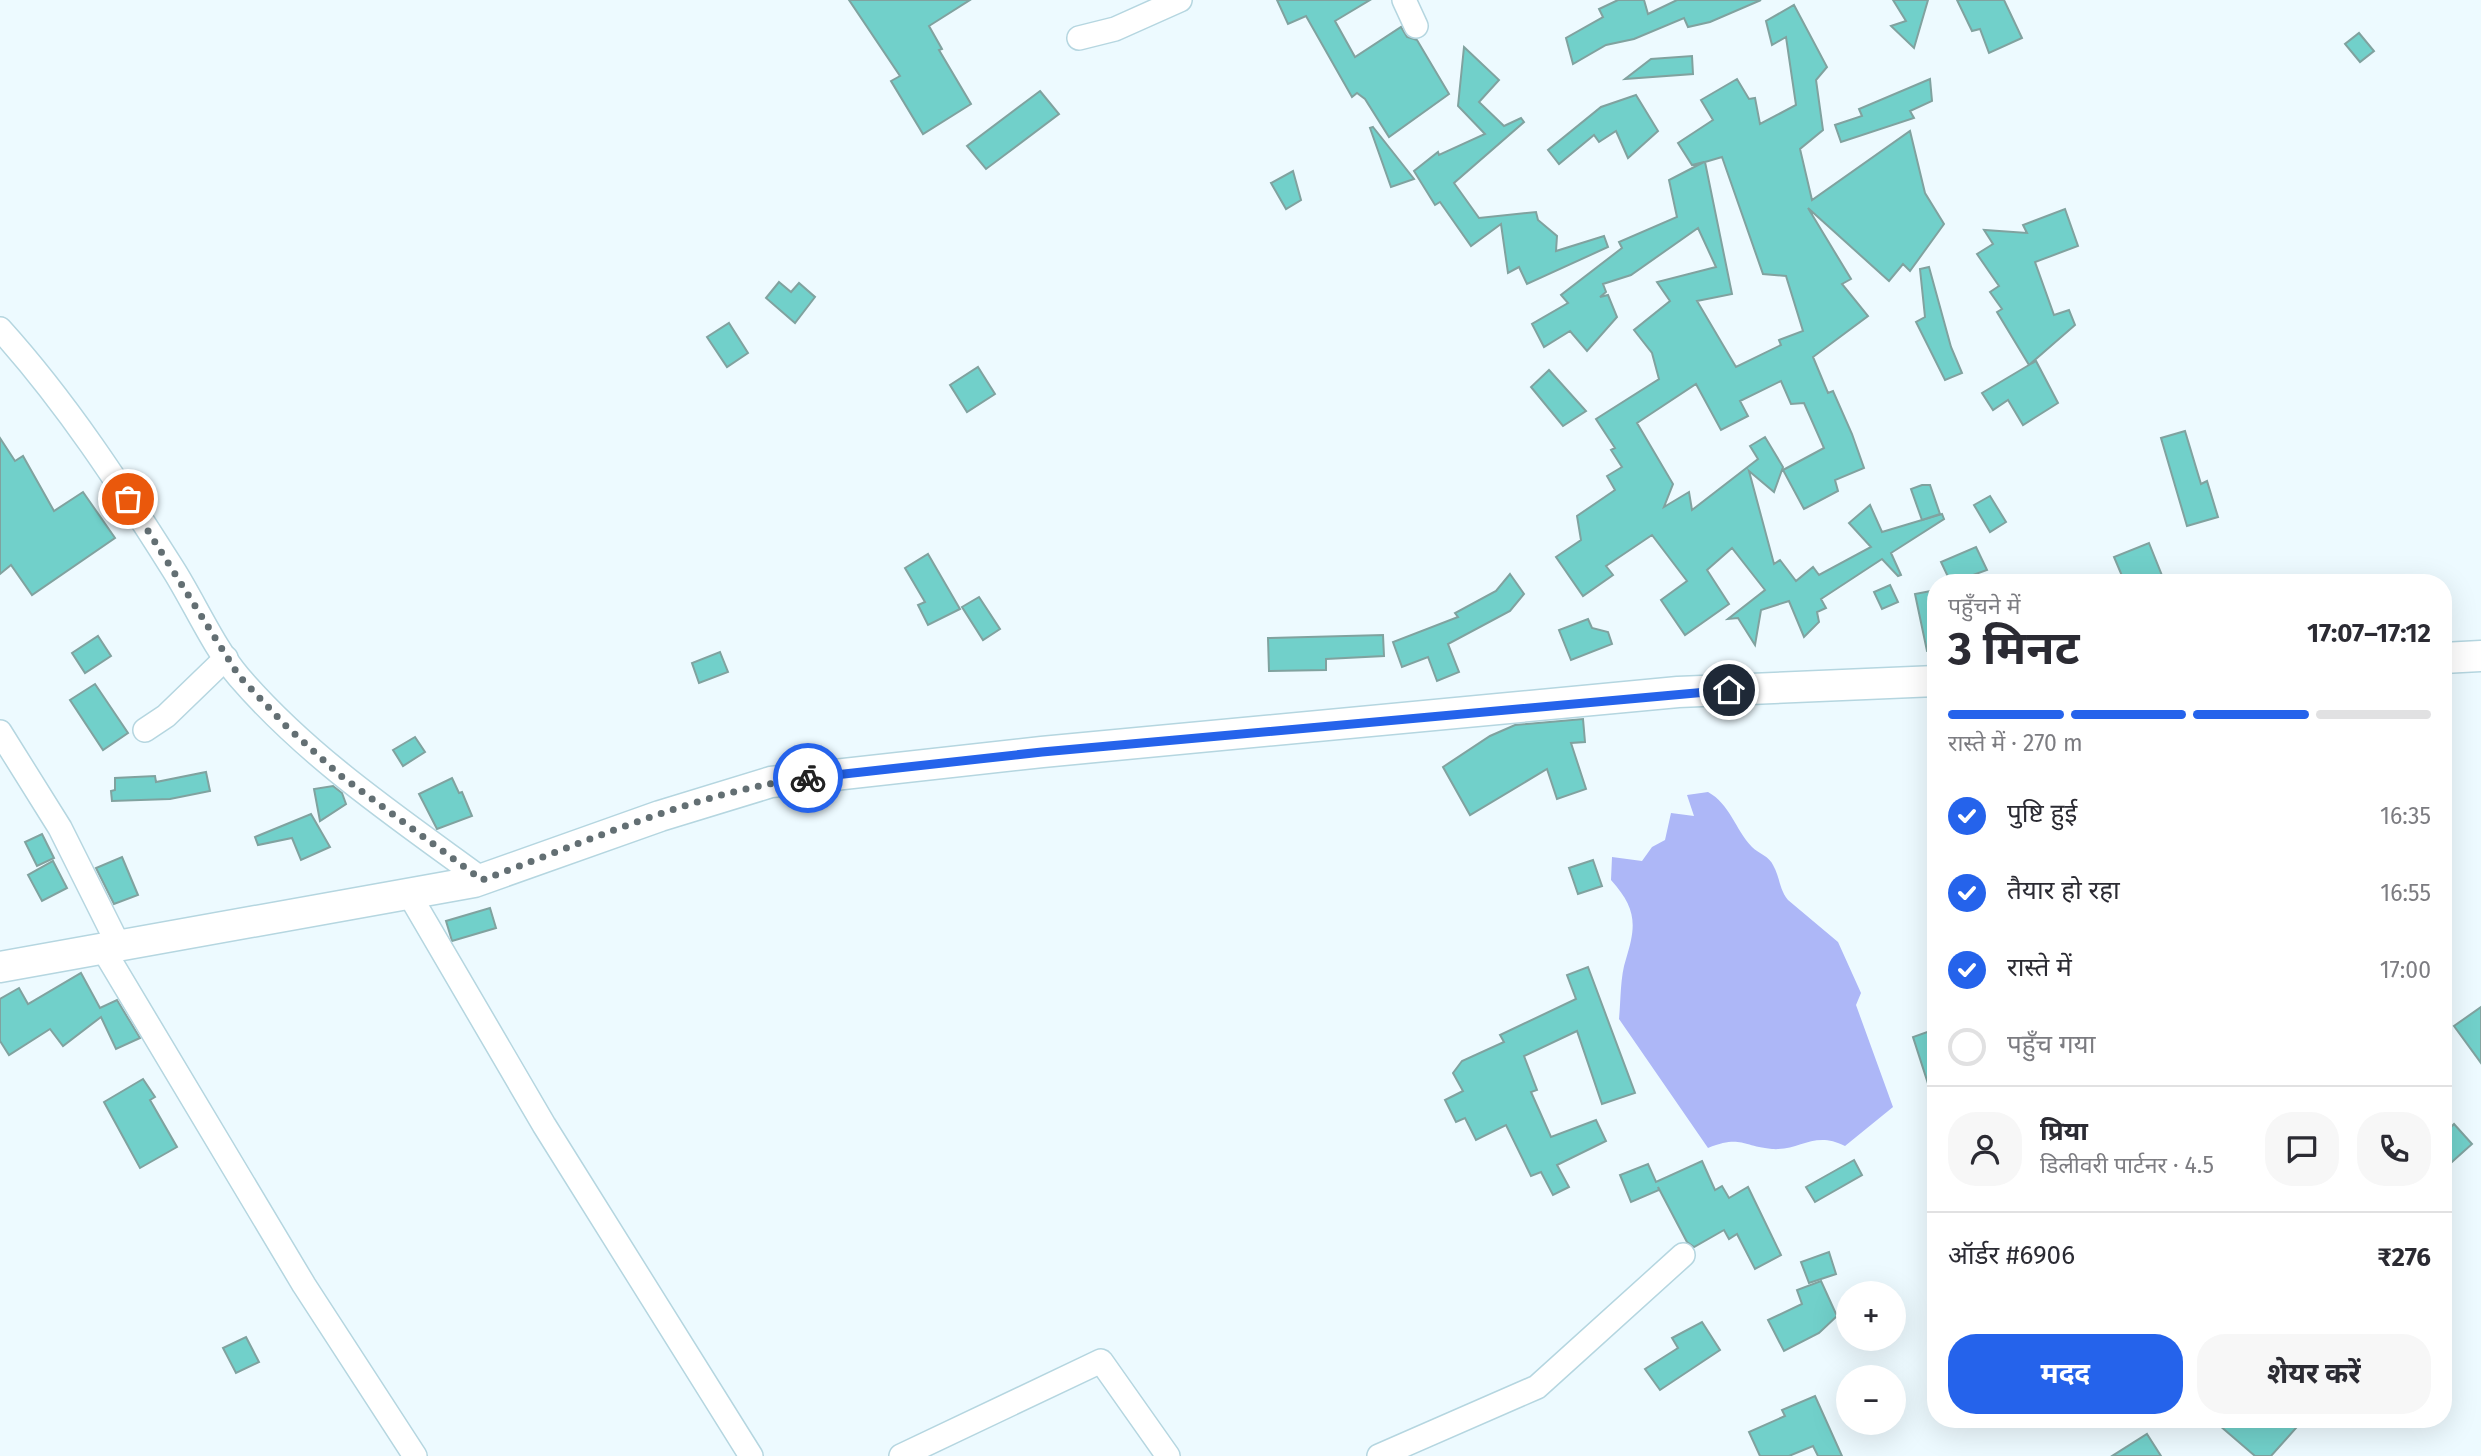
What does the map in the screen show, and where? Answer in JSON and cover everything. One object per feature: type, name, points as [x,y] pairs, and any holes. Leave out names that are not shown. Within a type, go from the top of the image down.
[{"type":"main road","points":[[2452,658],[2481,656]]},
{"type":"main road","points":[[0,967],[482,880],[660,816],[771,782],[1042,752],[1678,692],[1927,681]]},
{"type":"street","points":[[1079,38],[1115,29],[1180,0]]},
{"type":"street","points":[[1404,0],[1416,26]]},
{"type":"street","points":[[0,328],[38,371],[116,480],[226,658],[287,727],[341,776],[482,880]]},
{"type":"street","points":[[145,730],[166,716],[226,658]]},
{"type":"street","points":[[0,732],[60,828],[111,947],[304,1285],[415,1456]]},
{"type":"street","points":[[409,894],[544,1125],[751,1456]]},
{"type":"street","points":[[1378,1456],[1536,1387],[1683,1255]]},
{"type":"street","points":[[901,1456],[1101,1360],[1168,1456]]},
{"type":"water","points":[[1708,792],[1722,803],[1752,847],[1771,862],[1788,900],[1838,942],[1861,993],[1856,1005],[1893,1107],[1845,1146],[1816,1140],[1782,1149],[1762,1148],[1741,1142],[1728,1142],[1708,1148],[1619,1019],[1623,973],[1633,926],[1630,908],[1611,880],[1612,857],[1642,861],[1652,847],[1665,840],[1671,813],[1694,816],[1687,795]]},
{"type":"building","points":[[849,0],[970,0],[929,26],[942,49],[939,50],[971,104],[923,134],[891,81],[900,76]]},
{"type":"building","points":[[1277,0],[1370,0],[1335,21],[1355,57],[1401,27],[1407,37],[1417,40],[1449,94],[1389,137],[1365,99],[1357,93],[1352,97],[1306,16],[1288,24]]},
{"type":"building","points":[[1618,0],[1644,0],[1648,14],[1677,0],[1761,0],[1710,22],[1688,27],[1684,18],[1634,39],[1606,45],[1573,64],[1566,38],[1603,17],[1599,9]]},
{"type":"building","points":[[1893,0],[1928,0],[1914,48],[1891,26],[1906,21]]},
{"type":"building","points":[[1957,0],[2004,0],[2022,38],[1989,53],[1980,29],[1972,31]]},
{"type":"building","points":[[1794,5],[1827,67],[1816,80],[1823,130],[1800,149],[1812,200],[1910,131],[1925,193],[1944,224],[1910,271],[1903,264],[1889,281],[1808,208],[1851,279],[1842,284],[1868,316],[1813,357],[1828,393],[1833,391],[1864,468],[1835,480],[1838,491],[1804,509],[1783,470],[1824,448],[1804,403],[1791,404],[1781,381],[1740,401],[1748,416],[1721,430],[1696,384],[1637,423],[1673,484],[1664,507],[1689,492],[1692,510],[1758,459],[1750,446],[1765,437],[1783,467],[1774,492],[1749,471],[1774,564],[1780,560],[1796,581],[1813,567],[1819,575],[1871,547],[1849,523],[1870,505],[1882,532],[1942,514],[1944,519],[1891,553],[1901,575],[1898,576],[1882,559],[1821,599],[1826,608],[1817,612],[1819,622],[1804,637],[1789,601],[1761,610],[1755,645],[1738,618],[1728,619],[1765,590],[1732,548],[1707,570],[1729,604],[1685,635],[1661,600],[1687,581],[1652,535],[1606,566],[1613,575],[1583,596],[1556,557],[1581,540],[1577,516],[1615,490],[1607,476],[1622,467],[1611,450],[1615,448],[1596,419],[1659,379],[1652,353],[1634,330],[1670,301],[1657,282],[1716,267],[1698,228],[1631,275],[1603,284],[1606,292],[1600,297],[1608,295],[1617,317],[1587,351],[1570,331],[1544,347],[1532,324],[1568,303],[1561,295],[1622,248],[1619,242],[1677,217],[1669,180],[1704,162],[1692,165],[1678,143],[1713,120],[1701,100],[1737,79],[1749,99],[1755,98],[1760,124],[1796,105],[1786,37],[1772,45],[1766,21]],"holes":[[[1722,157],[1763,274],[1786,276],[1803,331],[1779,340],[1781,345],[1736,367],[1697,301],[1732,294],[1705,162]]]},
{"type":"building","points":[[2359,33],[2374,51],[2360,62],[2345,44]]},
{"type":"building","points":[[1464,47],[1499,80],[1479,102],[1504,126],[1521,118],[1524,122],[1454,183],[1479,218],[1536,212],[1538,220],[1557,236],[1556,251],[1604,236],[1608,247],[1527,284],[1519,267],[1508,273],[1501,224],[1471,246],[1440,202],[1435,205],[1414,171],[1438,152],[1439,155],[1485,134],[1458,106]]},
{"type":"building","points":[[1692,56],[1693,74],[1625,79],[1651,59]]},
{"type":"building","points":[[1930,79],[1932,101],[1910,111],[1914,118],[1841,142],[1835,125],[1862,116],[1859,109]]},
{"type":"building","points":[[1040,91],[1059,114],[986,169],[967,146]]},
{"type":"building","points":[[1636,95],[1658,131],[1628,158],[1616,131],[1599,142],[1594,135],[1559,164],[1548,150],[1601,107]]},
{"type":"building","points":[[1373,127],[1414,179],[1391,187],[1370,128]]},
{"type":"building","points":[[1293,171],[1301,200],[1286,209],[1271,183]]},
{"type":"building","points":[[2065,209],[2078,246],[2035,262],[2054,315],[2069,310],[2075,325],[2029,365],[1997,312],[2002,309],[1990,292],[1999,286],[1977,254],[1993,244],[1984,230],[2027,233],[2023,225]]},
{"type":"building","points":[[1929,267],[1951,347],[1962,373],[1945,380],[1916,322],[1925,317],[1920,269]]},
{"type":"building","points":[[779,282],[791,292],[799,283],[815,297],[795,323],[766,298]]},
{"type":"building","points":[[729,323],[748,353],[727,367],[707,337]]},
{"type":"building","points":[[2036,361],[2058,403],[2023,425],[2008,400],[1993,410],[1982,393]]},
{"type":"building","points":[[978,367],[995,394],[967,412],[950,385]]},
{"type":"building","points":[[1549,370],[1586,411],[1563,426],[1531,387]]},
{"type":"building","points":[[2185,431],[2201,484],[2207,481],[2218,517],[2187,526],[2161,438]]},
{"type":"building","points":[[0,438],[15,461],[23,456],[54,511],[83,492],[115,538],[32,595],[11,565],[0,574]]},
{"type":"building","points":[[1930,485],[1940,514],[1922,520],[1911,489]]},
{"type":"building","points":[[1990,496],[2006,522],[1990,532],[1974,505]]},
{"type":"building","points":[[2149,543],[2161,574],[2121,574],[2114,557]]},
{"type":"building","points":[[1976,547],[1987,570],[1976,574],[1947,574],[1941,562]]},
{"type":"building","points":[[928,554],[960,609],[928,625],[918,605],[925,602],[905,568]]},
{"type":"building","points":[[1510,574],[1524,594],[1510,611],[1448,644],[1459,672],[1437,681],[1428,657],[1402,667],[1393,642],[1458,617],[1455,613],[1496,591]]},
{"type":"building","points":[[1890,585],[1898,602],[1882,609],[1874,592]]},
{"type":"building","points":[[1927,592],[1927,651],[1915,594]]},
{"type":"building","points":[[979,597],[1000,629],[983,640],[962,607]]},
{"type":"building","points":[[1588,619],[1592,628],[1608,632],[1612,644],[1571,660],[1559,630]]},
{"type":"building","points":[[1383,635],[1384,656],[1326,659],[1326,670],[1269,671],[1268,638]]},
{"type":"building","points":[[98,636],[111,656],[85,673],[72,653]]},
{"type":"building","points":[[720,652],[728,672],[699,683],[692,663]]},
{"type":"building","points":[[95,684],[128,733],[103,750],[70,700]]},
{"type":"building","points":[[1583,719],[1585,742],[1571,743],[1586,789],[1557,799],[1547,769],[1470,815],[1443,767],[1490,736],[1515,725]]},
{"type":"building","points":[[415,737],[425,752],[403,766],[393,750]]},
{"type":"building","points":[[206,772],[210,791],[170,799],[112,801],[111,791],[115,790],[115,778],[155,776],[156,782]]},
{"type":"building","points":[[452,778],[459,793],[462,792],[472,816],[437,829],[419,794]]},
{"type":"building","points":[[333,786],[342,793],[346,804],[320,821],[314,789]]},
{"type":"building","points":[[311,814],[330,847],[301,860],[292,838],[258,845],[255,837]]},
{"type":"building","points":[[42,834],[54,858],[37,866],[25,842]]},
{"type":"building","points":[[122,857],[138,895],[114,904],[96,868]]},
{"type":"building","points":[[1593,860],[1602,886],[1578,894],[1569,868]]},
{"type":"building","points":[[53,861],[67,888],[42,901],[28,875]]},
{"type":"building","points":[[490,908],[496,928],[452,941],[446,921]]},
{"type":"building","points":[[1588,967],[1635,1093],[1602,1104],[1577,1031],[1524,1056],[1537,1090],[1531,1092],[1551,1137],[1596,1120],[1606,1141],[1557,1165],[1569,1187],[1553,1195],[1541,1172],[1531,1176],[1506,1125],[1476,1140],[1465,1118],[1456,1122],[1445,1100],[1463,1091],[1453,1073],[1462,1061],[1504,1042],[1500,1035],[1576,999],[1567,975]]},
{"type":"building","points":[[81,973],[100,1008],[117,1000],[140,1038],[116,1049],[101,1017],[63,1046],[50,1029],[9,1055],[0,1041],[0,999],[19,988],[28,1004]]},
{"type":"building","points":[[2481,1007],[2481,1063],[2454,1026]]},
{"type":"building","points":[[1927,1032],[1927,1080],[1913,1037]]},
{"type":"building","points":[[143,1079],[155,1097],[150,1100],[177,1147],[140,1168],[104,1102]]},
{"type":"building","points":[[2454,1124],[2472,1144],[2452,1162]]},
{"type":"building","points":[[1854,1160],[1862,1175],[1815,1202],[1806,1187]]},
{"type":"building","points":[[1702,1161],[1715,1190],[1722,1186],[1729,1198],[1748,1187],[1781,1255],[1755,1269],[1737,1234],[1729,1239],[1724,1230],[1694,1247],[1687,1242],[1658,1187],[1659,1190],[1631,1202],[1620,1175],[1648,1164],[1656,1182]]},
{"type":"building","points":[[1829,1252],[1836,1274],[1809,1283],[1801,1262]]},
{"type":"building","points":[[1821,1281],[1836,1317],[1819,1333],[1784,1351],[1768,1320],[1802,1304],[1797,1290]]},
{"type":"building","points":[[1702,1322],[1720,1350],[1660,1390],[1645,1369],[1678,1348],[1672,1338]]},
{"type":"building","points":[[246,1337],[259,1362],[236,1373],[223,1348]]},
{"type":"building","points":[[1815,1396],[1842,1456],[1818,1456],[1813,1446],[1789,1456],[1760,1456],[1749,1432],[1785,1416],[1782,1410]]},
{"type":"building","points":[[2222,1428],[2296,1428],[2271,1456],[2255,1456]]},
{"type":"building","points":[[2147,1434],[2161,1456],[2112,1456]]},
{"type":"way so far","points":[[128,499],[239,676],[287,727],[341,776],[482,880],[660,816],[771,782],[808,778]]},
{"type":"route","points":[[808,778],[1042,752],[1678,692],[1729,690]]}]
